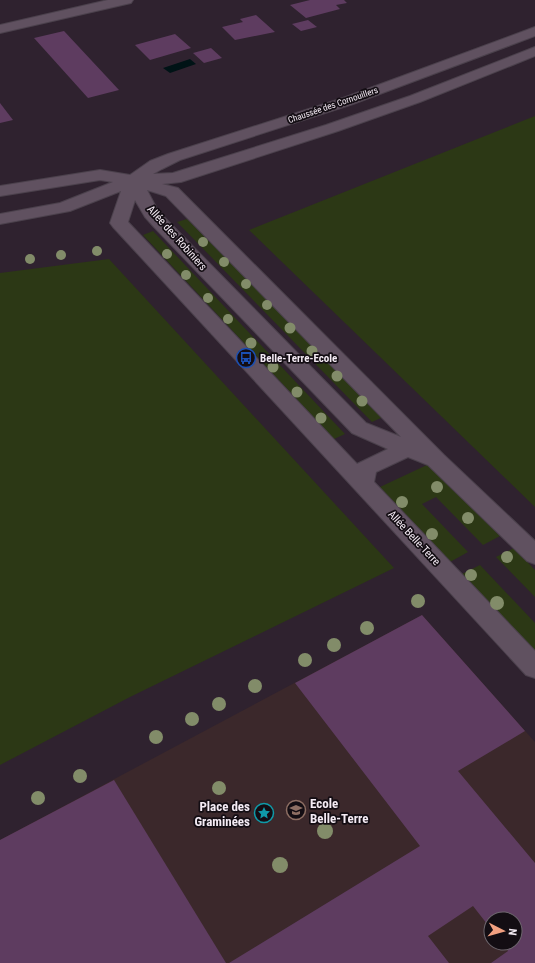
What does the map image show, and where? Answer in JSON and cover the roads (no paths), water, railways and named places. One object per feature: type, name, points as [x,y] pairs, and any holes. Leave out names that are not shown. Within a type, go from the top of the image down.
[{"type":"street","points":[[0,30],[126,0]]},
{"type":"street","name":"Chaussée des Cornouillers","points":[[0,219],[64,207],[133,181],[156,165],[174,157],[348,101],[535,31]]},
{"type":"street","name":"Chaussée des Cornouillers","points":[[0,191],[100,175],[133,181],[175,178],[332,128],[415,99],[535,51]]},
{"type":"street","points":[[133,181],[172,192],[436,460],[535,555]]},
{"type":"street","name":"Allée Belle-Terre","points":[[133,181],[119,223],[294,408],[535,668]]},
{"type":"street","name":"Allée des Robiniers","points":[[133,181],[151,213],[359,428],[436,460]]},
{"type":"street","points":[[363,483],[366,468],[407,449]]},
{"type":"place","name":"Belle-Terre-Ecole","points":[[246,358]]},
{"type":"place","name":"Ecole Belle-Terre","points":[[296,810]]},
{"type":"place","name":"Place des Graminées","points":[[264,813]]}]
